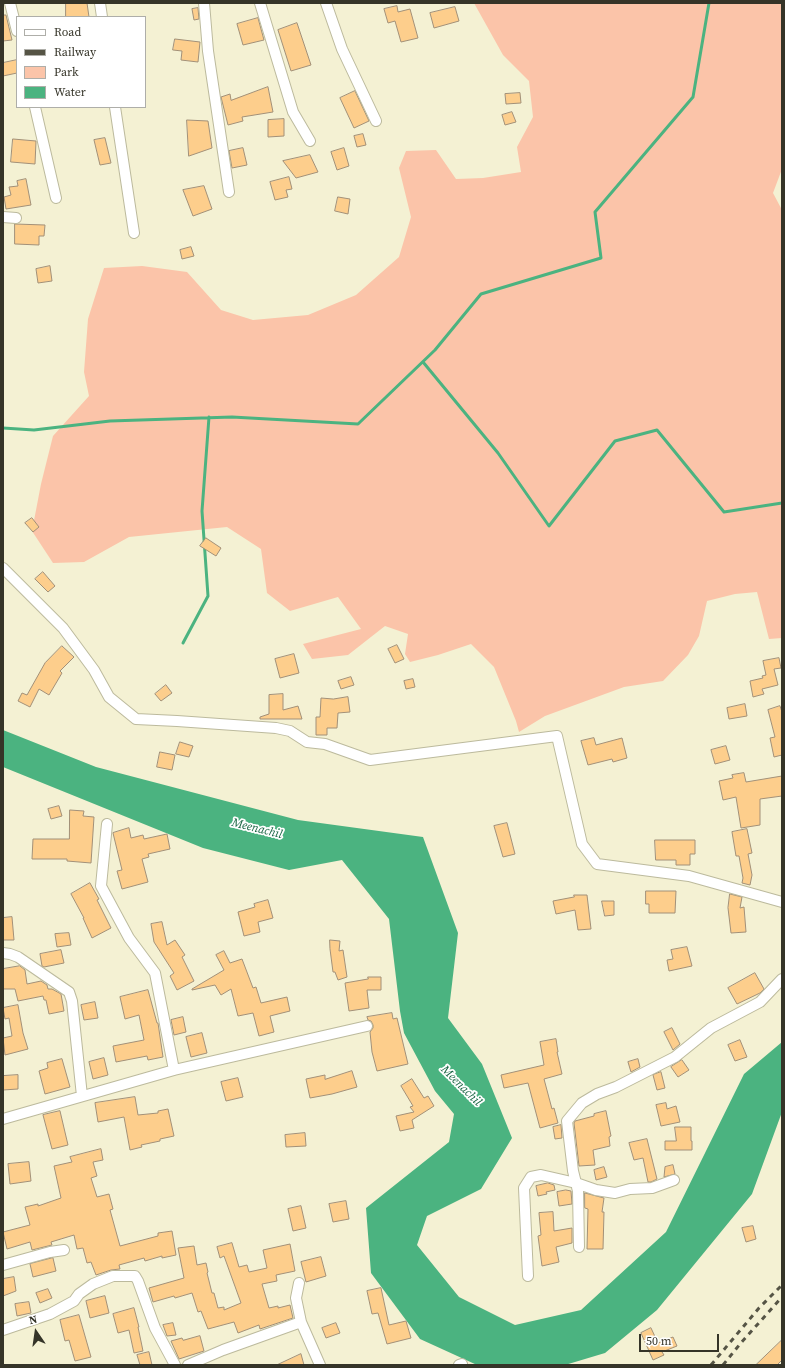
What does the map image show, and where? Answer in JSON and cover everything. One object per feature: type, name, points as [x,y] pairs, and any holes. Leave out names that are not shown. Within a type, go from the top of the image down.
[{"type":"street","points":[[10,3],[16,28]]},
{"type":"street","points":[[100,3],[102,16]]},
{"type":"street","points":[[204,3],[208,51],[229,192]]},
{"type":"street","points":[[260,3],[292,112],[310,141]]},
{"type":"street","points":[[326,3],[342,49],[376,121]]},
{"type":"street","points":[[35,108],[56,198]]},
{"type":"street","points":[[115,108],[134,233]]},
{"type":"street","points":[[3,217],[16,218]]},
{"type":"street","points":[[3,568],[63,628],[94,670],[109,697],[136,719],[276,728],[290,731],[307,742],[326,744],[370,760],[557,736],[582,844],[597,864],[689,876],[782,902]]},
{"type":"street","points":[[107,824],[101,886],[129,938],[155,973],[174,1070]]},
{"type":"street","points":[[3,953],[18,957],[69,992],[72,1001],[82,1096]]},
{"type":"street","points":[[579,1247],[578,1191],[573,1171],[567,1121],[582,1104],[597,1094],[675,1057],[711,1028],[760,1002],[782,979]]},
{"type":"street","points":[[3,1119],[174,1070],[367,1026]]},
{"type":"street","points":[[528,1276],[524,1188],[531,1177],[541,1175],[576,1182],[596,1190],[615,1193],[630,1189],[652,1188],[674,1180]]},
{"type":"street","points":[[3,1265],[50,1252],[64,1250]]},
{"type":"street","points":[[3,1330],[50,1314],[74,1301],[79,1294],[93,1284],[113,1276],[135,1276],[155,1328],[175,1365]]},
{"type":"street","points":[[299,1284],[296,1298],[301,1322],[320,1365]]},
{"type":"street","points":[[188,1365],[223,1350],[301,1322]]},
{"type":"green space","points":[[474,3],[782,3],[782,169],[773,193],[782,210],[782,638],[769,639],[757,592],[735,594],[707,601],[699,636],[688,655],[663,681],[624,687],[545,716],[519,732],[494,667],[471,644],[438,655],[410,662],[405,654],[408,634],[385,626],[348,655],[312,659],[303,644],[361,629],[338,597],[290,611],[267,593],[261,549],[227,527],[129,537],[84,562],[53,563],[32,531],[41,484],[53,436],[89,396],[84,372],[88,319],[104,268],[142,266],[187,272],[221,310],[253,320],[308,315],[356,295],[399,257],[411,217],[399,168],[406,151],[436,150],[456,179],[483,178],[521,172],[517,147],[533,117],[529,81],[503,55]]},
{"type":"water","name":"Meenachil","points":[[3,730],[96,767],[298,820],[423,837],[458,933],[448,1018],[482,1064],[512,1138],[481,1189],[427,1216],[417,1245],[459,1297],[515,1325],[581,1310],[666,1232],[744,1074],[782,1042],[782,1112],[752,1194],[657,1310],[605,1353],[565,1365],[477,1365],[420,1339],[371,1273],[366,1208],[449,1142],[454,1114],[435,1091],[404,1033],[389,919],[342,860],[289,870],[203,848],[3,767]]},
{"type":"building","points":[[66,3],[87,3],[89,16],[66,16]]},
{"type":"building","points":[[397,6],[398,12],[410,9],[418,38],[401,42],[395,21],[388,23],[384,9]]},
{"type":"building","points":[[455,7],[459,21],[434,28],[430,13]]},
{"type":"building","points":[[198,8],[199,19],[194,20],[192,9]]},
{"type":"building","points":[[3,15],[6,15],[12,40],[3,41]]},
{"type":"building","points":[[258,18],[264,40],[243,45],[237,24]]},
{"type":"building","points":[[297,23],[311,65],[291,71],[278,30]]},
{"type":"building","points":[[175,39],[200,42],[198,62],[181,60],[182,51],[173,50]]},
{"type":"building","points":[[16,60],[16,73],[3,76],[3,63]]},
{"type":"building","points":[[268,87],[273,112],[242,117],[243,121],[228,125],[221,97],[230,94],[231,100]]},
{"type":"building","points":[[355,91],[369,121],[354,128],[340,98]]},
{"type":"building","points":[[520,93],[521,103],[506,104],[505,94]]},
{"type":"building","points":[[512,112],[516,122],[505,125],[502,115]]},
{"type":"building","points":[[284,119],[284,136],[268,137],[268,120]]},
{"type":"building","points":[[187,120],[208,121],[212,148],[189,156]]},
{"type":"building","points":[[363,134],[366,145],[357,147],[354,136]]},
{"type":"building","points":[[105,138],[111,163],[100,165],[94,140]]},
{"type":"building","points":[[13,139],[36,141],[35,164],[11,162]]},
{"type":"building","points":[[243,148],[247,165],[232,168],[229,151]]},
{"type":"building","points":[[344,148],[349,166],[337,170],[331,152]]},
{"type":"building","points":[[310,155],[318,172],[296,178],[283,161]]},
{"type":"building","points":[[289,177],[292,189],[286,190],[288,197],[275,200],[270,182]]},
{"type":"building","points":[[26,179],[31,205],[6,209],[4,197],[11,195],[9,187],[18,186],[17,181]]},
{"type":"building","points":[[204,186],[212,209],[193,216],[183,190]]},
{"type":"building","points":[[338,197],[350,199],[348,214],[335,211]]},
{"type":"building","points":[[15,224],[45,225],[44,236],[39,236],[39,245],[15,244]]},
{"type":"building","points":[[191,247],[194,256],[182,259],[180,250]]},
{"type":"building","points":[[50,266],[52,281],[38,283],[36,269]]},
{"type":"building","points":[[32,518],[39,527],[33,532],[25,523]]},
{"type":"building","points":[[206,538],[221,548],[216,556],[200,546]]},
{"type":"building","points":[[43,572],[55,586],[48,592],[35,579]]},
{"type":"building","points":[[397,645],[404,659],[395,663],[388,649]]},
{"type":"building","points":[[62,646],[74,657],[60,671],[62,673],[49,695],[39,689],[30,707],[18,701],[22,693],[27,695],[45,663]]},
{"type":"building","points":[[294,654],[299,673],[280,678],[275,659]]},
{"type":"building","points":[[779,658],[781,668],[774,669],[778,685],[762,689],[764,694],[753,697],[750,681],[763,678],[762,676],[766,675],[763,661]]},
{"type":"building","points":[[351,677],[354,685],[341,689],[338,681]]},
{"type":"building","points":[[413,679],[415,687],[406,689],[404,681]]},
{"type":"building","points":[[166,685],[172,693],[161,701],[155,694]]},
{"type":"building","points":[[283,694],[283,710],[298,706],[302,719],[260,719],[260,717],[269,714],[269,695]]},
{"type":"building","points":[[348,697],[350,712],[338,713],[337,728],[327,728],[327,735],[316,735],[316,717],[320,717],[321,698],[333,699]]},
{"type":"building","points":[[745,704],[747,716],[729,719],[727,708]]},
{"type":"building","points":[[780,706],[782,712],[782,755],[774,757],[770,738],[775,737],[768,710]]},
{"type":"building","points":[[594,738],[596,745],[622,738],[627,758],[613,762],[612,759],[588,765],[581,741]]},
{"type":"building","points":[[180,742],[193,746],[189,757],[176,754]]},
{"type":"building","points":[[726,746],[730,760],[715,764],[711,750]]},
{"type":"building","points":[[160,752],[175,755],[172,770],[157,767]]},
{"type":"building","points":[[744,773],[746,782],[782,776],[782,796],[760,799],[760,825],[741,828],[736,797],[723,800],[719,781],[733,778],[732,775]]},
{"type":"building","points":[[59,806],[62,816],[51,819],[48,809]]},
{"type":"building","points":[[70,810],[84,811],[83,816],[94,817],[91,863],[67,861],[67,859],[32,859],[33,839],[69,839]]},
{"type":"building","points":[[507,823],[515,854],[503,857],[494,826]]},
{"type":"building","points":[[129,828],[131,838],[143,835],[144,839],[167,834],[170,849],[148,854],[149,857],[142,859],[148,882],[122,889],[117,871],[122,870],[113,833]]},
{"type":"building","points":[[747,829],[752,853],[748,854],[752,875],[750,885],[742,883],[743,878],[739,856],[736,856],[732,832]]},
{"type":"building","points":[[655,840],[695,840],[695,854],[690,854],[690,865],[676,865],[676,860],[656,860]]},
{"type":"building","points":[[90,883],[99,899],[97,900],[111,928],[92,938],[84,918],[71,894]]},
{"type":"building","points":[[646,891],[676,891],[675,913],[649,913],[649,904],[646,904]]},
{"type":"building","points":[[730,894],[742,897],[740,908],[744,907],[746,932],[731,933],[728,908]]},
{"type":"building","points":[[574,895],[587,895],[591,929],[578,930],[575,910],[556,914],[553,901],[574,897]]},
{"type":"building","points":[[268,900],[273,918],[258,922],[260,932],[244,936],[238,912],[255,907],[254,904]]},
{"type":"building","points":[[602,901],[614,901],[614,915],[605,916]]},
{"type":"building","points":[[12,917],[14,940],[3,940],[3,918]]},
{"type":"building","points":[[162,922],[167,945],[175,940],[185,955],[182,957],[194,981],[177,990],[170,976],[174,973],[154,942],[151,924]]},
{"type":"building","points":[[69,933],[71,945],[57,947],[55,934]]},
{"type":"building","points":[[330,940],[340,941],[339,951],[343,950],[347,977],[338,980],[335,972],[333,972]]},
{"type":"building","points":[[687,947],[692,966],[669,971],[667,960],[673,959],[671,950]]},
{"type":"building","points":[[61,950],[64,963],[44,967],[42,966],[40,954]]},
{"type":"building","points":[[224,951],[230,963],[242,959],[253,988],[256,987],[261,1003],[287,997],[290,1011],[270,1016],[274,1032],[259,1036],[253,1013],[238,1016],[231,989],[221,995],[215,985],[192,990],[224,970],[216,955]]},
{"type":"building","points":[[20,966],[25,970],[27,984],[41,981],[47,985],[48,989],[52,989],[61,994],[64,1011],[49,1014],[46,1000],[44,1000],[43,996],[18,1001],[15,989],[3,989],[3,969]]},
{"type":"building","points":[[755,973],[764,989],[760,993],[737,1004],[728,988]]},
{"type":"building","points":[[368,977],[381,977],[381,990],[367,990],[369,1008],[349,1011],[345,983],[368,979]]},
{"type":"building","points":[[148,990],[158,1023],[163,1057],[148,1060],[147,1056],[116,1062],[113,1046],[144,1040],[139,1015],[125,1019],[120,997]]},
{"type":"building","points":[[95,1002],[98,1018],[84,1020],[81,1005]]},
{"type":"building","points":[[18,1005],[23,1033],[28,1049],[5,1055],[3,1038],[12,1036],[9,1018],[5,1019],[3,1008]]},
{"type":"building","points":[[392,1013],[393,1019],[397,1018],[408,1064],[377,1071],[372,1052],[370,1032],[373,1025],[367,1017]]},
{"type":"building","points":[[183,1017],[186,1032],[174,1035],[171,1020]]},
{"type":"building","points":[[672,1028],[680,1044],[673,1050],[664,1032]]},
{"type":"building","points":[[202,1033],[207,1053],[191,1057],[186,1037]]},
{"type":"building","points":[[556,1039],[557,1052],[562,1074],[544,1079],[552,1109],[554,1108],[558,1123],[540,1128],[528,1083],[504,1088],[501,1075],[544,1065],[540,1042]]},
{"type":"building","points":[[740,1040],[747,1057],[735,1061],[728,1045]]},
{"type":"building","points":[[104,1058],[108,1075],[93,1079],[89,1062]]},
{"type":"building","points":[[62,1059],[70,1087],[45,1094],[39,1071],[48,1068],[47,1063]]},
{"type":"building","points":[[638,1059],[640,1067],[631,1072],[628,1062]]},
{"type":"building","points":[[682,1060],[689,1070],[678,1077],[671,1067]]},
{"type":"building","points":[[352,1071],[357,1087],[310,1098],[306,1079],[325,1075],[325,1079]]},
{"type":"building","points":[[661,1072],[665,1088],[657,1090],[653,1075]]},
{"type":"building","points":[[18,1075],[18,1089],[3,1090],[3,1076]]},
{"type":"building","points":[[238,1078],[243,1097],[226,1101],[221,1082]]},
{"type":"building","points":[[412,1079],[424,1098],[428,1096],[434,1106],[412,1120],[414,1128],[400,1131],[396,1116],[414,1112],[410,1107],[413,1106],[401,1086]]},
{"type":"building","points":[[135,1097],[138,1115],[158,1113],[158,1111],[168,1109],[174,1136],[141,1145],[142,1147],[130,1150],[124,1117],[98,1122],[95,1103]]},
{"type":"building","points":[[666,1103],[667,1109],[676,1106],[680,1122],[661,1126],[656,1105]]},
{"type":"building","points":[[60,1111],[68,1145],[52,1149],[43,1115]]},
{"type":"building","points":[[606,1111],[611,1136],[609,1137],[610,1146],[593,1150],[595,1165],[579,1166],[574,1123],[575,1121]]},
{"type":"building","points":[[561,1125],[562,1138],[555,1139],[553,1127]]},
{"type":"building","points":[[675,1127],[691,1127],[692,1150],[665,1150],[665,1141],[676,1141]]},
{"type":"building","points":[[305,1133],[306,1146],[286,1147],[285,1135]]},
{"type":"building","points":[[647,1139],[657,1179],[651,1182],[648,1182],[643,1158],[634,1160],[629,1143]]},
{"type":"building","points":[[101,1149],[103,1160],[93,1162],[97,1176],[91,1178],[97,1197],[109,1194],[113,1209],[110,1210],[120,1246],[158,1236],[158,1233],[172,1231],[176,1255],[162,1258],[162,1256],[145,1261],[144,1258],[119,1265],[120,1269],[111,1270],[96,1275],[91,1262],[87,1263],[83,1248],[77,1249],[74,1235],[51,1242],[52,1245],[32,1250],[30,1242],[7,1249],[3,1232],[30,1225],[25,1207],[38,1204],[38,1206],[61,1198],[54,1166],[72,1162],[70,1157]]},
{"type":"building","points":[[29,1162],[31,1181],[10,1184],[8,1164]]},
{"type":"building","points":[[673,1165],[675,1174],[664,1177],[665,1167]]},
{"type":"building","points":[[604,1167],[607,1177],[596,1180],[594,1170]]},
{"type":"building","points":[[548,1183],[554,1185],[555,1190],[538,1196],[536,1186]]},
{"type":"building","points":[[566,1190],[571,1191],[572,1204],[559,1206],[557,1192]]},
{"type":"building","points":[[585,1193],[604,1198],[602,1212],[604,1212],[603,1249],[587,1249],[588,1209],[585,1208]]},
{"type":"building","points":[[346,1201],[349,1219],[333,1222],[329,1204]]},
{"type":"building","points":[[301,1206],[306,1228],[293,1231],[288,1209]]},
{"type":"building","points":[[553,1212],[554,1231],[572,1228],[572,1243],[556,1247],[559,1262],[542,1266],[538,1236],[541,1235],[539,1213]]},
{"type":"building","points":[[753,1226],[756,1239],[746,1242],[742,1228]]},
{"type":"building","points":[[232,1243],[239,1267],[247,1265],[249,1272],[267,1268],[263,1250],[290,1244],[295,1271],[276,1275],[277,1281],[262,1284],[269,1308],[278,1306],[278,1308],[290,1305],[293,1318],[260,1329],[259,1325],[238,1333],[234,1322],[208,1329],[201,1311],[198,1312],[192,1293],[153,1302],[149,1288],[184,1278],[178,1248],[194,1246],[197,1265],[206,1263],[212,1293],[214,1293],[218,1308],[224,1307],[224,1310],[241,1303],[224,1256],[220,1258],[217,1247]]},
{"type":"building","points":[[321,1257],[326,1276],[306,1282],[301,1262]]},
{"type":"building","points":[[53,1258],[56,1271],[33,1277],[30,1264]]},
{"type":"building","points":[[14,1277],[16,1291],[3,1296],[3,1279]]},
{"type":"building","points":[[381,1288],[389,1325],[406,1321],[411,1338],[387,1344],[378,1313],[372,1314],[367,1291]]},
{"type":"building","points":[[48,1289],[52,1298],[40,1303],[36,1293]]},
{"type":"building","points":[[105,1296],[109,1313],[90,1318],[86,1301]]},
{"type":"building","points":[[29,1302],[31,1313],[17,1316],[15,1304]]},
{"type":"building","points":[[134,1308],[143,1351],[134,1353],[129,1330],[118,1333],[113,1314]]},
{"type":"building","points":[[79,1315],[91,1357],[75,1361],[69,1340],[65,1341],[60,1320]]},
{"type":"building","points":[[173,1323],[176,1335],[167,1336],[163,1325]]},
{"type":"building","points":[[336,1323],[340,1333],[326,1338],[322,1328]]},
{"type":"building","points":[[651,1328],[658,1343],[673,1337],[677,1346],[662,1352],[664,1355],[653,1360],[641,1333]]},
{"type":"building","points":[[200,1336],[204,1351],[179,1359],[171,1341]]},
{"type":"building","points":[[782,1340],[782,1360],[777,1365],[756,1365]]},
{"type":"building","points":[[149,1352],[152,1365],[140,1365],[137,1355]]},
{"type":"building","points":[[301,1354],[304,1365],[277,1365]]},
{"type":"waterway","points":[[3,428],[34,430],[110,421],[232,417],[358,424],[435,350],[481,294],[601,258],[595,212],[693,97],[709,3]]},
{"type":"waterway","points":[[423,362],[498,453],[549,526],[615,441],[657,430],[724,512],[782,503]]},
{"type":"waterway","points":[[183,643],[208,596],[202,511],[209,417]]},
{"type":"railway","points":[[711,1365],[759,1308],[782,1285]]},
{"type":"railway","points":[[723,1365],[782,1297]]}]
